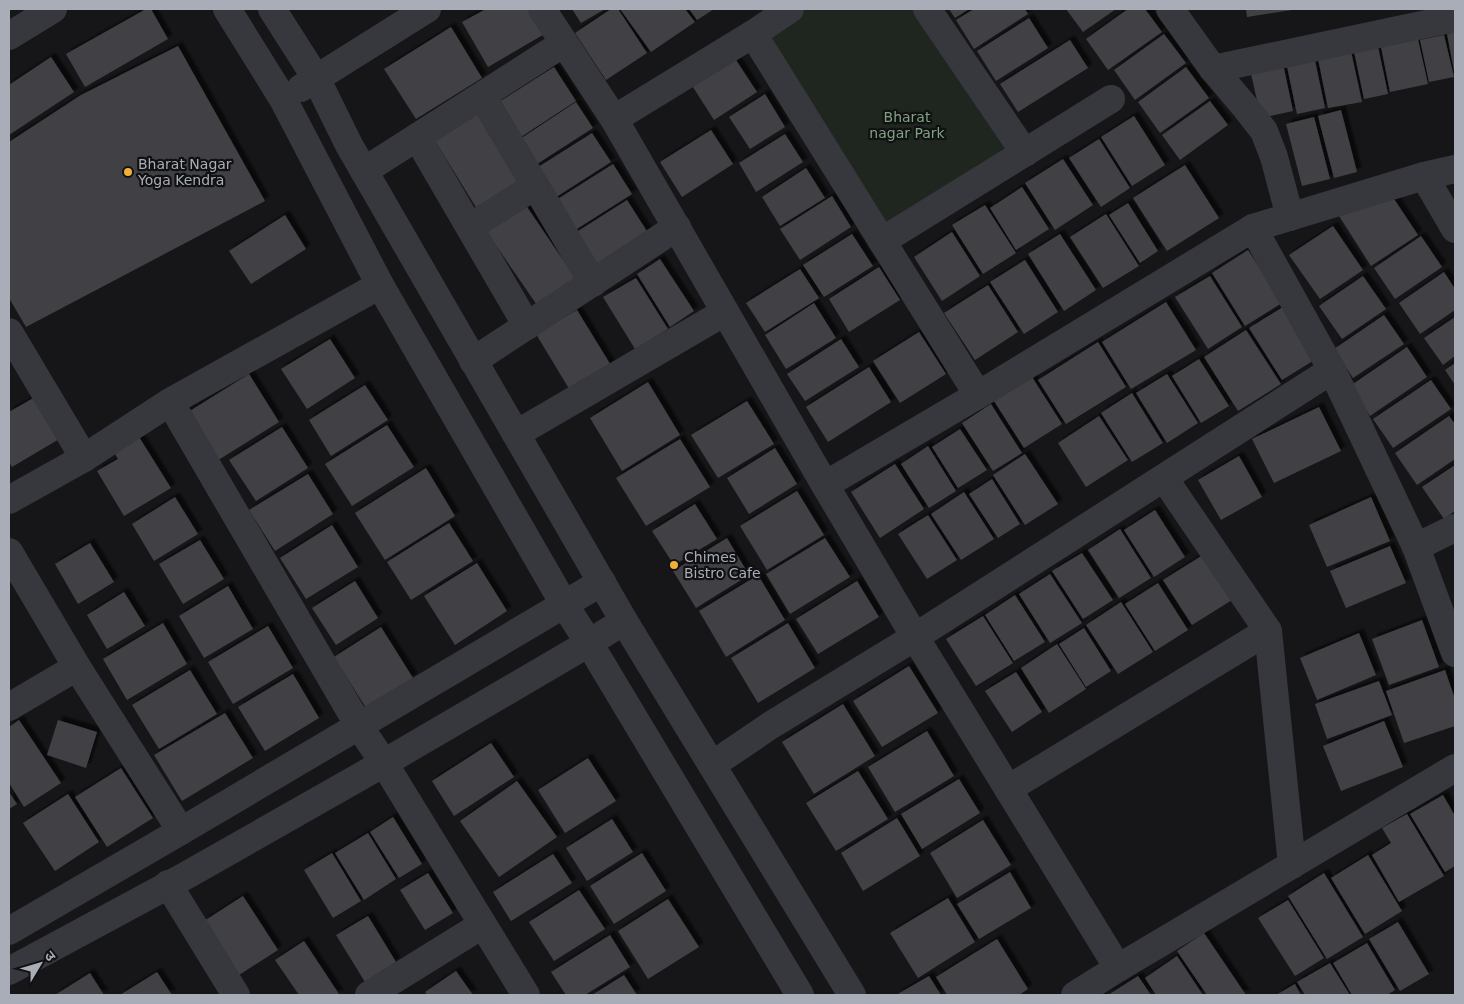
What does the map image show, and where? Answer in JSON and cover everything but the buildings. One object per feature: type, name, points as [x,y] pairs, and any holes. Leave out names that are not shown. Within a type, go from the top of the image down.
[{"type":"street","points":[[9,36],[54,9]]},
{"type":"street","points":[[227,9],[283,99],[380,285],[564,604],[800,995]]},
{"type":"street","points":[[272,9],[316,78],[349,145],[624,620],[852,995]]},
{"type":"street","points":[[283,99],[427,9]]},
{"type":"street","points":[[542,9],[614,119],[825,486],[915,637],[1118,968]]},
{"type":"street","points":[[614,119],[753,34],[790,9]]},
{"type":"street","points":[[927,9],[1025,153]]},
{"type":"street","points":[[1170,9],[1213,69],[1264,131],[1274,157],[1290,217]]},
{"type":"street","points":[[1213,69],[1455,18]]},
{"type":"street","points":[[753,34],[978,396]]},
{"type":"street","points":[[364,171],[564,42]]},
{"type":"street","points":[[482,96],[593,283]]},
{"type":"street","points":[[882,242],[1112,99]]},
{"type":"street","points":[[417,137],[527,326]]},
{"type":"street","points":[[825,486],[978,396],[1253,228],[1424,176],[1455,169]]},
{"type":"street","points":[[1424,176],[1455,229]]},
{"type":"street","points":[[470,227],[535,186]]},
{"type":"street","points":[[473,361],[677,228]]},
{"type":"street","points":[[1253,228],[1332,370],[1416,547],[1455,653]]},
{"type":"street","points":[[9,500],[84,458],[170,402],[380,285]]},
{"type":"street","points":[[516,434],[725,312]]},
{"type":"street","points":[[9,332],[84,458]]},
{"type":"street","points":[[712,765],[771,725],[915,637],[1332,370]]},
{"type":"street","points":[[170,402],[359,726],[384,763],[526,995]]},
{"type":"street","points":[[1164,478],[1268,631],[1292,865]]},
{"type":"street","points":[[1416,547],[1455,528]]},
{"type":"street","points":[[9,552],[77,667],[182,831]]},
{"type":"street","points":[[9,931],[182,831],[602,582]]},
{"type":"street","points":[[9,971],[384,763],[589,643],[624,620]]},
{"type":"street","points":[[1008,789],[1268,631]]},
{"type":"street","points":[[9,707],[77,667]]},
{"type":"street","points":[[1075,995],[1455,768]]},
{"type":"street","points":[[168,884],[236,995]]},
{"type":"street","points":[[369,995],[482,925]]},
{"type":"green space","name":"Bharat nagar Park","points":[[807,9],[913,9],[1009,148],[886,226],[767,35]]},
{"type":"place","name":"Bharat Nagar Yoga Kendra","points":[[128,172]]},
{"type":"place","name":"Chimes Bistro Cafe","points":[[674,565]]}]
